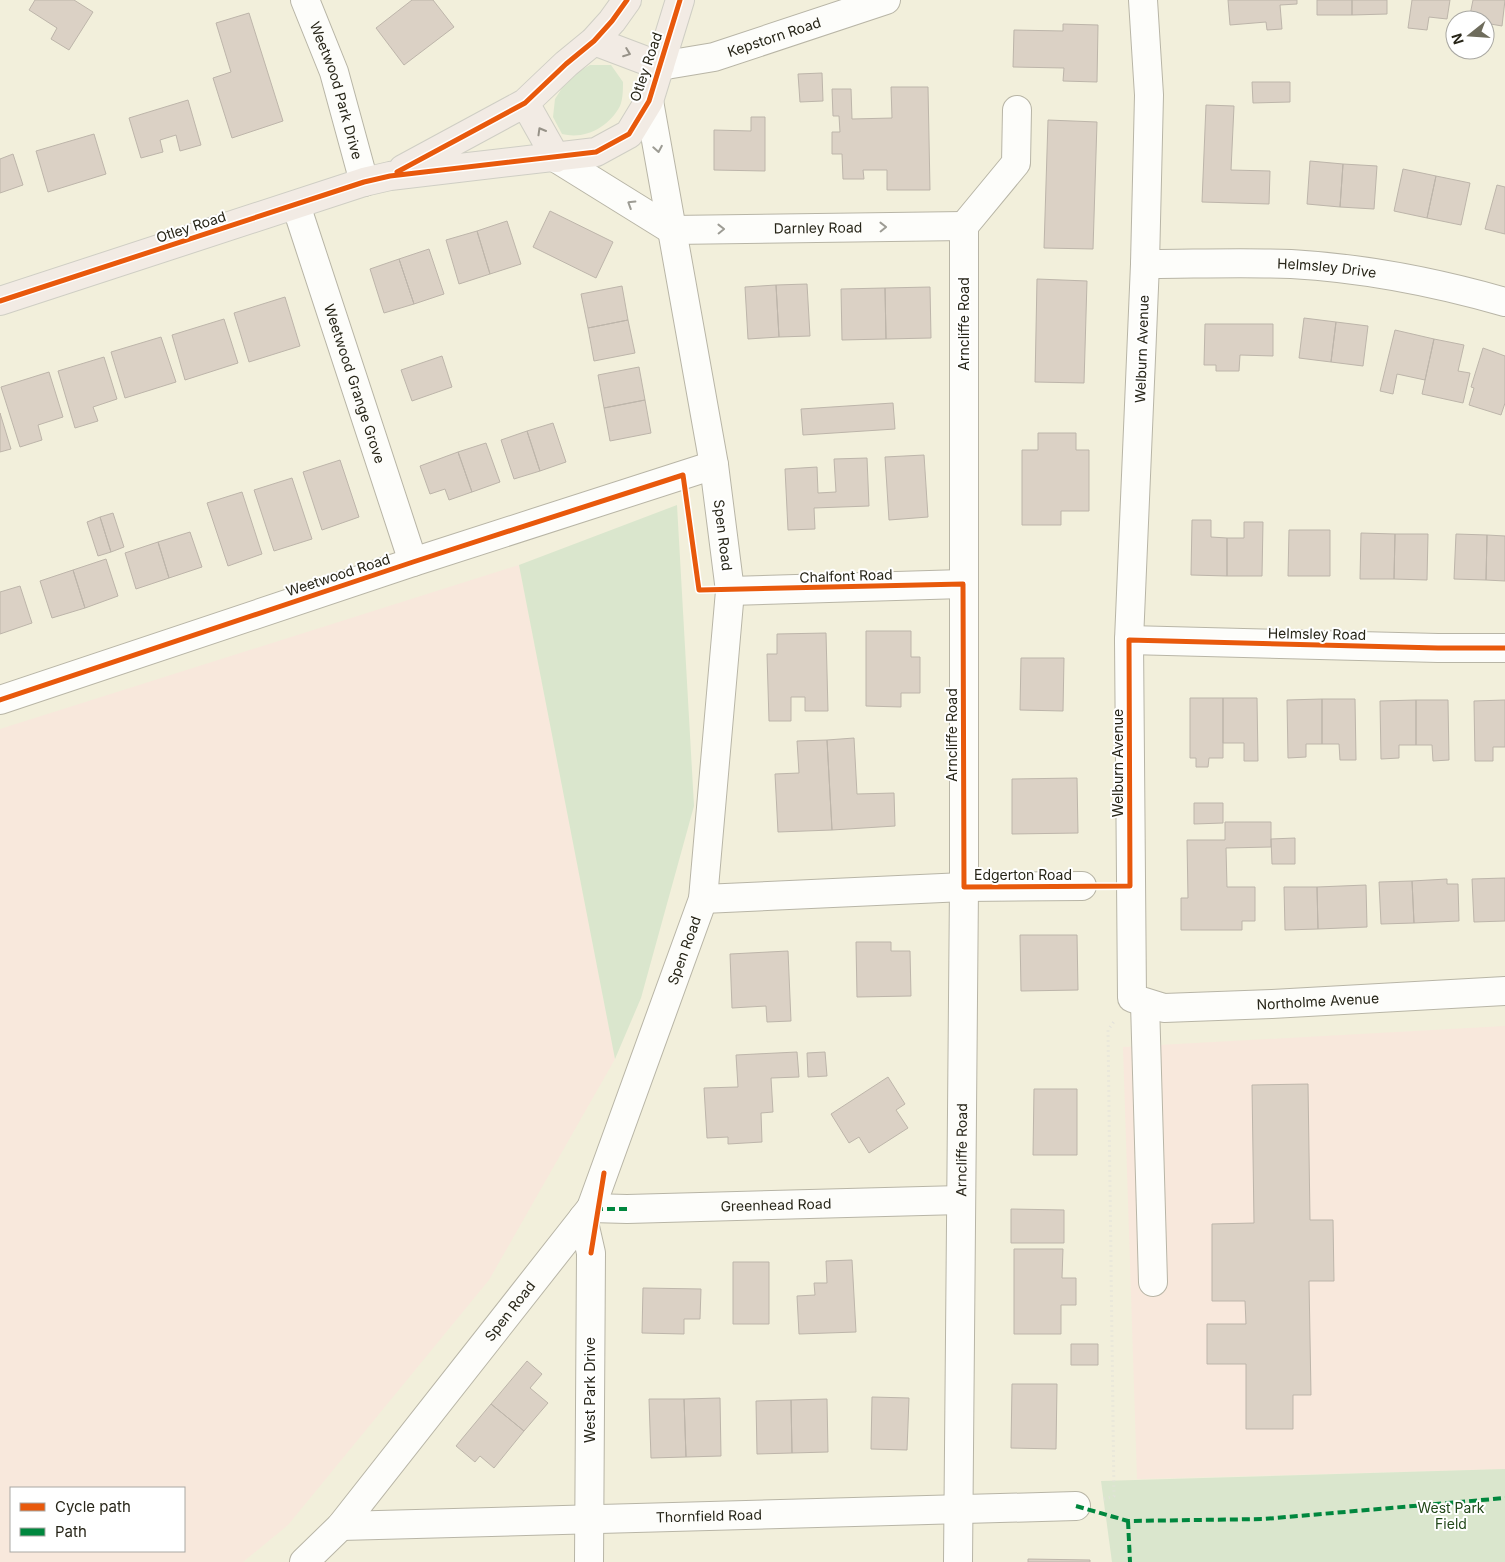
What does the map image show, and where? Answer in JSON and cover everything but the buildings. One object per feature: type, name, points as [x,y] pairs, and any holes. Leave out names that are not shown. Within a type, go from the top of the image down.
[{"type":"highway","name":"Otley Road","points":[[0,301],[377,179],[525,103],[566,64],[594,41],[627,0]]},
{"type":"highway","name":"Otley Road","points":[[377,179],[596,152],[629,134],[649,101],[680,0]]},
{"type":"highway","points":[[594,41],[660,66]]},
{"type":"highway","points":[[525,103],[556,158]]},
{"type":"street","name":"Weetwood Park Drive","points":[[305,0],[377,179]]},
{"type":"street","name":"Welburn Avenue","points":[[1143,0],[1149,95],[1145,264],[1129,640],[1138,1000],[1153,1282]]},
{"type":"street","name":"Kepstorn Road","points":[[660,66],[714,57],[882,1]]},
{"type":"street","name":"Spen Road","points":[[304,1562],[341,1526],[587,1213],[702,899],[730,591],[714,465],[649,101]]},
{"type":"street","points":[[964,226],[1016,163],[1017,110]]},
{"type":"street","points":[[556,158],[672,230]]},
{"type":"street","name":"Weetwood Grange Grove","points":[[296,205],[413,562]]},
{"type":"street","name":"Darnley Road","points":[[672,230],[964,226]]},
{"type":"street","name":"Arncliffe Road","points":[[958,1562],[964,886],[964,226]]},
{"type":"street","name":"Helmsley Drive","points":[[1145,264],[1289,264],[1317,266],[1402,278],[1458,289],[1505,302]]},
{"type":"street","name":"Weetwood Road","points":[[0,700],[413,562],[714,465]]},
{"type":"street","name":"Chalfont Road","points":[[730,591],[963,584]]},
{"type":"street","name":"Helmsley Road","points":[[1129,640],[1505,648]]},
{"type":"street","name":"Edgerton Road","points":[[702,899],[964,886],[1082,886]]},
{"type":"street","name":"Northolme Avenue","points":[[1138,1000],[1164,1008],[1505,991]]},
{"type":"street","name":"Greenhead Road","points":[[587,1213],[627,1210],[961,1200]]},
{"type":"street","name":"West Park Drive","points":[[587,1213],[591,1253],[588,1562]]},
{"type":"street","name":"Thornfield Road","points":[[341,1526],[1076,1506]]},
{"type":"path","points":[[1076,1506],[1114,1496],[1108,1030],[1138,1000]]},
{"type":"shaded area","points":[[519,565],[615,1059],[489,1280],[288,1525],[243,1562],[0,1562],[0,729]]},
{"type":"shaded area","points":[[1505,1026],[1505,1469],[1137,1479],[1123,1047]]},
{"type":"green space","points":[[590,65],[611,65],[623,82],[620,106],[610,120],[596,130],[579,135],[562,134],[553,117],[555,99],[569,77]]},
{"type":"green space","points":[[677,505],[694,806],[641,998],[615,1059],[519,565]]},
{"type":"green space","name":"West Park Field","points":[[1505,1469],[1505,1562],[1112,1562],[1101,1481]]},
{"type":"marked path","points":[[595,1209],[627,1209]]},
{"type":"marked path","points":[[1076,1506],[1128,1521],[1264,1519],[1505,1498]]},
{"type":"marked path","points":[[1128,1521],[1130,1562]]},
{"type":"cycle path","points":[[397,172],[525,103],[566,64],[594,41],[627,0]]},
{"type":"cycle path","points":[[0,301],[364,182],[390,176],[596,152],[629,134],[649,101],[680,0]]},
{"type":"cycle path","points":[[0,700],[413,562],[683,475],[699,590],[963,584],[964,887],[1130,886],[1129,640],[1505,648]]},
{"type":"cycle path","points":[[591,1253],[604,1173]]}]
